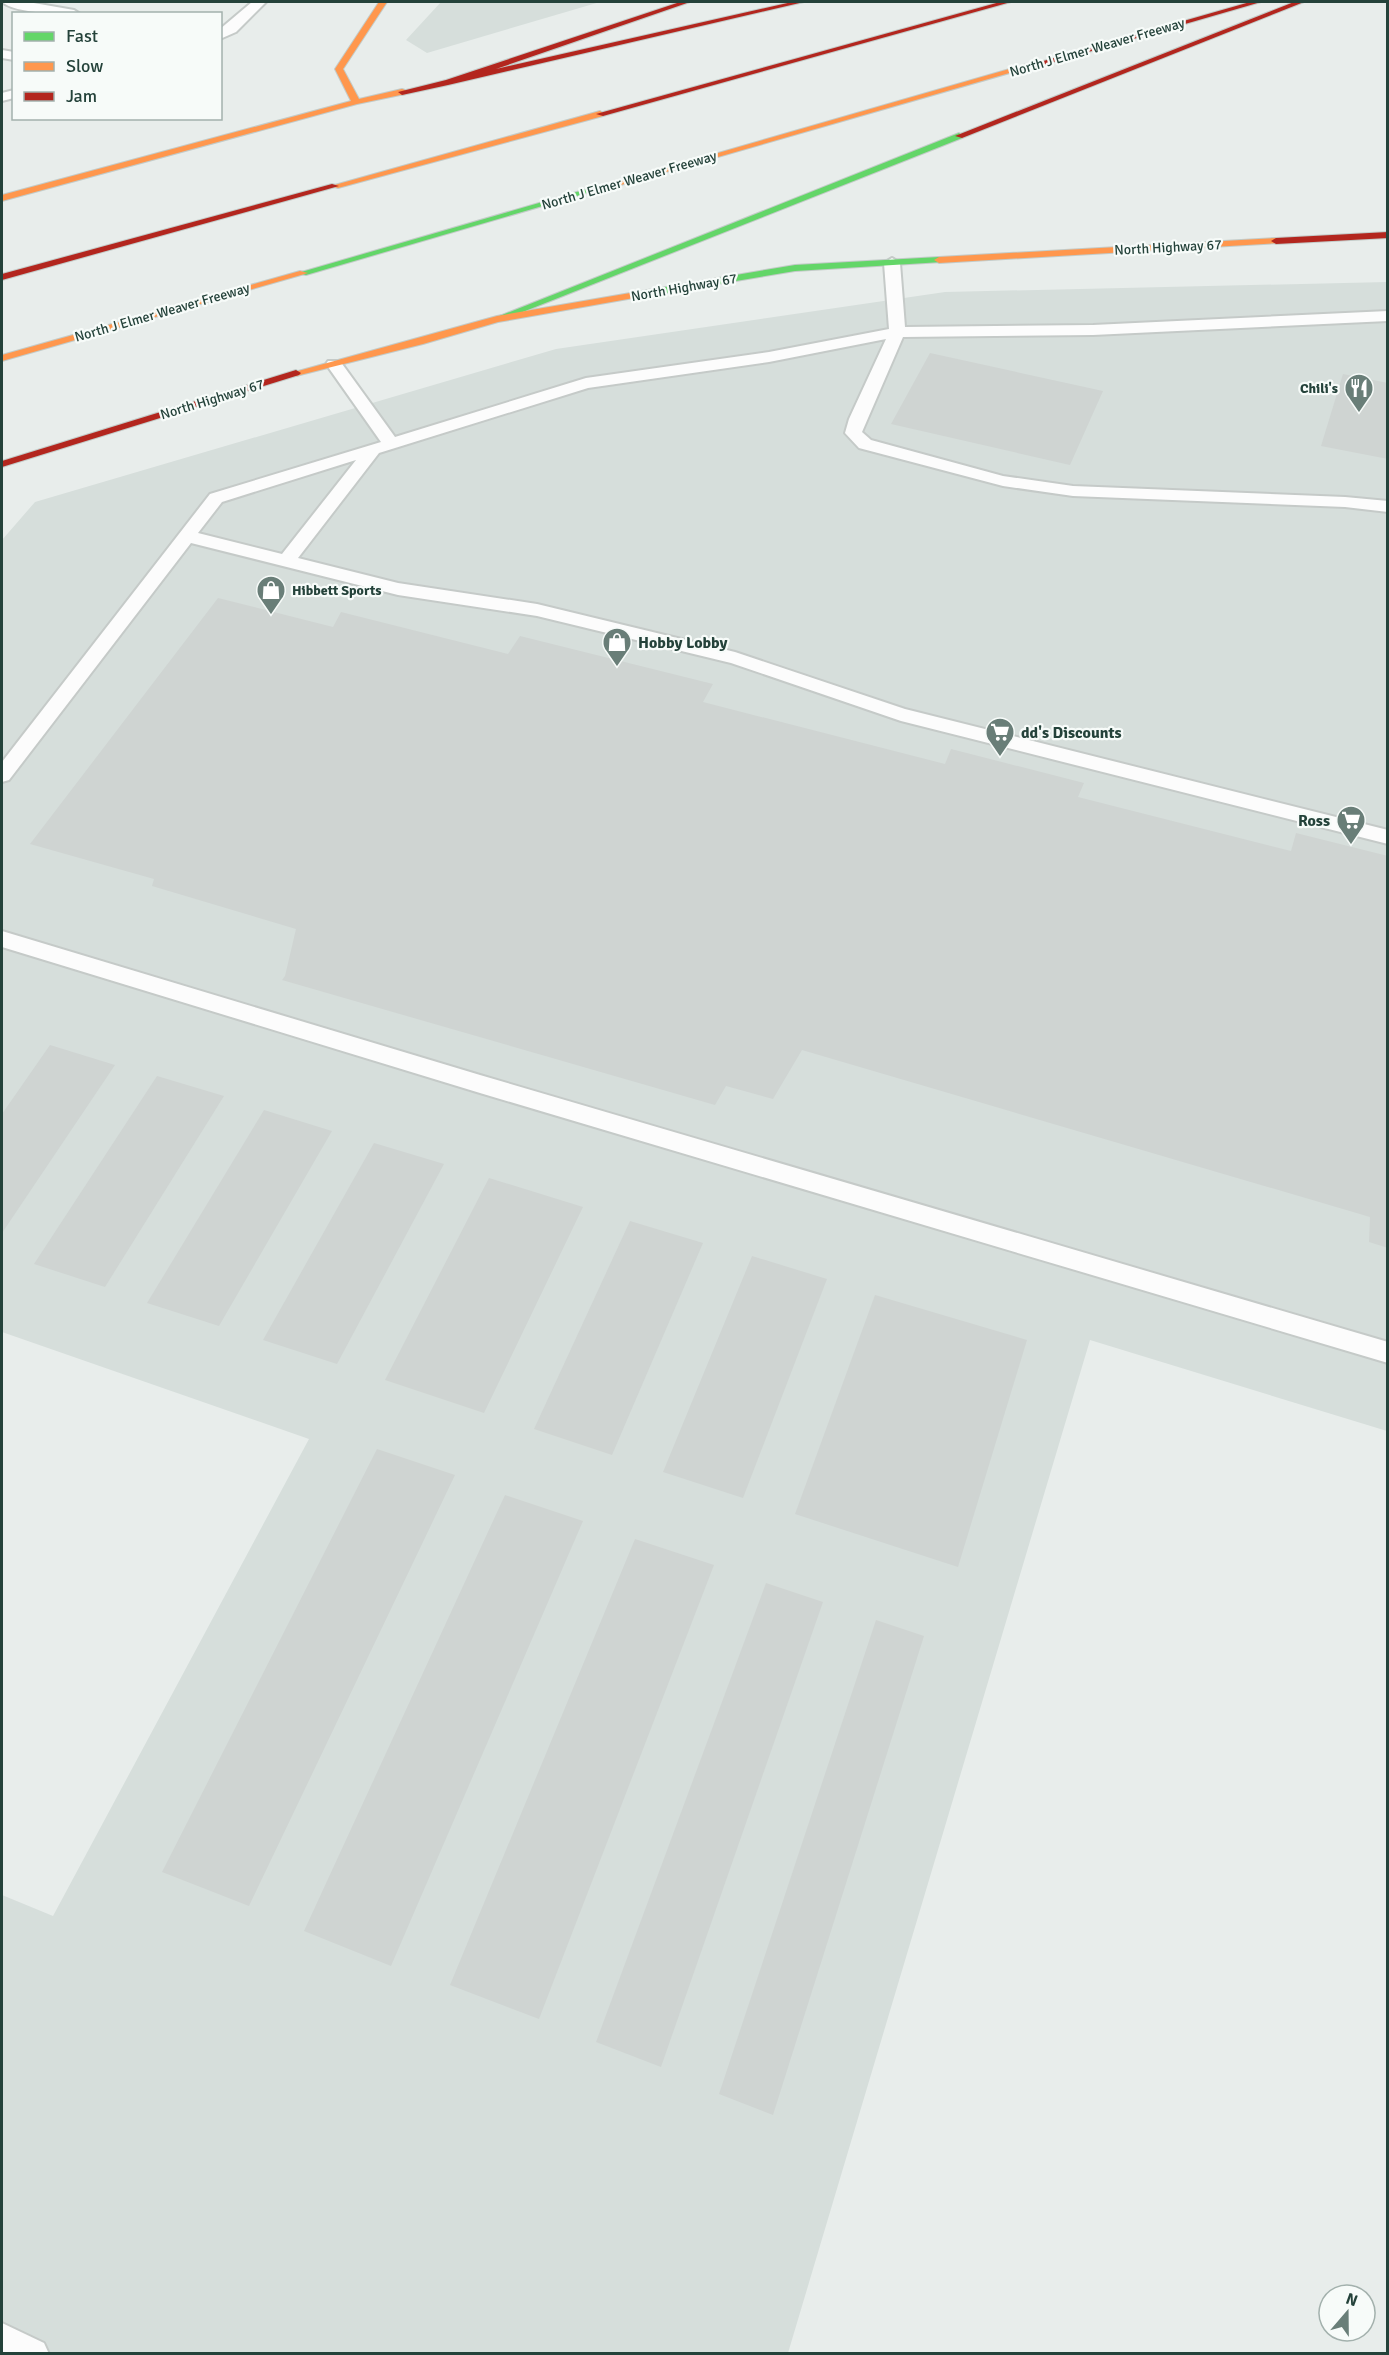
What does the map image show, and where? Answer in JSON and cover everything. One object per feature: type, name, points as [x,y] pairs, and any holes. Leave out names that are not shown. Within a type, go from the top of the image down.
[{"type":"main road","points":[[356,102],[339,69],[383,2]]},
{"type":"main road","points":[[448,82],[686,2]]},
{"type":"main road","points":[[2,198],[356,102],[800,2]]},
{"type":"main road","points":[[2,278],[1007,2]]},
{"type":"main road","name":"North J Elmer Weaver Freeway","points":[[2,358],[1257,2]]},
{"type":"main road","points":[[497,319],[1300,2]]},
{"type":"main road","name":"North Highway 67","points":[[2,464],[334,364],[497,319],[795,268],[1388,235]]},
{"type":"main road","points":[[2,478],[47,450]]},
{"type":"lane","points":[[9,2],[63,12]]},
{"type":"lane","points":[[222,34],[231,29],[259,2]]},
{"type":"lane","points":[[892,263],[897,332],[857,419],[853,433],[865,444],[1003,481],[1073,491],[1345,502],[1388,507]]},
{"type":"lane","points":[[2,776],[216,498],[586,383],[770,357],[897,332],[1093,330],[1388,316]]},
{"type":"lane","points":[[334,364],[391,444]]},
{"type":"lane","points":[[286,561],[373,450]]},
{"type":"lane","points":[[187,536],[398,589],[537,609],[724,656],[901,714],[1388,837]]},
{"type":"lane","points":[[2,939],[480,1084],[1388,1353]]},
{"type":"lane","points":[[2,2339],[33,2354]]},
{"type":"shaded area","points":[[441,2],[600,2],[427,53],[406,40]]},
{"type":"shaded area","points":[[1387,282],[1387,1431],[1090,1340],[788,2353],[2,2353],[2,1895],[53,1916],[309,1439],[2,1332],[2,540],[35,502],[556,349],[945,292]]},
{"type":"building","points":[[930,353],[1103,391],[1070,465],[891,424]]},
{"type":"building","name":"Chili's","points":[[1343,374],[1388,383],[1388,459],[1321,446]]},
{"type":"building","points":[[218,598],[333,627],[341,612],[508,654],[520,636],[713,684],[703,702],[945,764],[951,749],[1084,783],[1078,797],[1291,851],[1296,833],[1388,856],[1388,1248],[1369,1242],[1370,1217],[802,1050],[773,1099],[726,1086],[715,1105],[282,980],[285,976],[296,929],[152,886],[154,879],[30,844]]},
{"type":"building","points":[[50,1045],[115,1065],[2,1233],[2,1114]]},
{"type":"building","points":[[157,1076],[224,1096],[105,1287],[34,1264]]},
{"type":"building","points":[[264,1110],[332,1131],[219,1326],[147,1303]]},
{"type":"building","points":[[374,1143],[444,1164],[337,1364],[263,1340]]},
{"type":"building","points":[[489,1178],[583,1207],[484,1413],[385,1380]]},
{"type":"building","points":[[630,1221],[703,1243],[612,1455],[534,1429]]},
{"type":"building","points":[[752,1256],[827,1279],[743,1498],[663,1472]]},
{"type":"building","points":[[875,1295],[1027,1340],[958,1567],[795,1514]]},
{"type":"building","points":[[377,1449],[455,1475],[249,1906],[162,1872]]},
{"type":"building","points":[[505,1495],[583,1521],[391,1966],[304,1931]]},
{"type":"building","points":[[635,1539],[714,1565],[539,2019],[450,1985]]},
{"type":"building","points":[[766,1583],[823,1602],[661,2067],[596,2042]]},
{"type":"building","points":[[876,1620],[924,1636],[773,2115],[719,2094]]},
{"type":"traffic: fast","points":[[497,319],[959,136]]},
{"type":"traffic: fast","points":[[303,273],[590,191]]},
{"type":"traffic: fast","points":[[642,294],[795,268],[939,260]]},
{"type":"traffic: slow","points":[[356,102],[339,69],[383,2]]},
{"type":"traffic: slow","points":[[590,191],[1030,66]]},
{"type":"traffic: slow","points":[[2,198],[356,102],[402,92]]},
{"type":"traffic: slow","points":[[335,186],[600,114]]},
{"type":"traffic: slow","points":[[939,260],[1276,241]]},
{"type":"traffic: slow","points":[[2,358],[303,273]]},
{"type":"traffic: slow","points":[[296,373],[420,342],[497,319],[642,294]]},
{"type":"traffic: jam","points":[[402,92],[448,82],[686,2]]},
{"type":"traffic: jam","points":[[448,82],[800,2]]},
{"type":"traffic: jam","points":[[600,114],[1007,2]]},
{"type":"traffic: jam","points":[[1030,66],[1257,2]]},
{"type":"traffic: jam","points":[[959,136],[1300,2]]},
{"type":"traffic: jam","points":[[2,277],[335,186]]},
{"type":"traffic: jam","points":[[1276,241],[1388,235]]},
{"type":"traffic: jam","points":[[2,464],[296,373]]},
{"type":"place","name":"Chili's","points":[[1359,414]]},
{"type":"place","name":"Hibbett Sports","points":[[271,616]]},
{"type":"place","name":"Hobby Lobby","points":[[617,668]]},
{"type":"place","name":"dd's Discounts","points":[[1000,758]]},
{"type":"place","name":"Ross","points":[[1351,846]]}]
